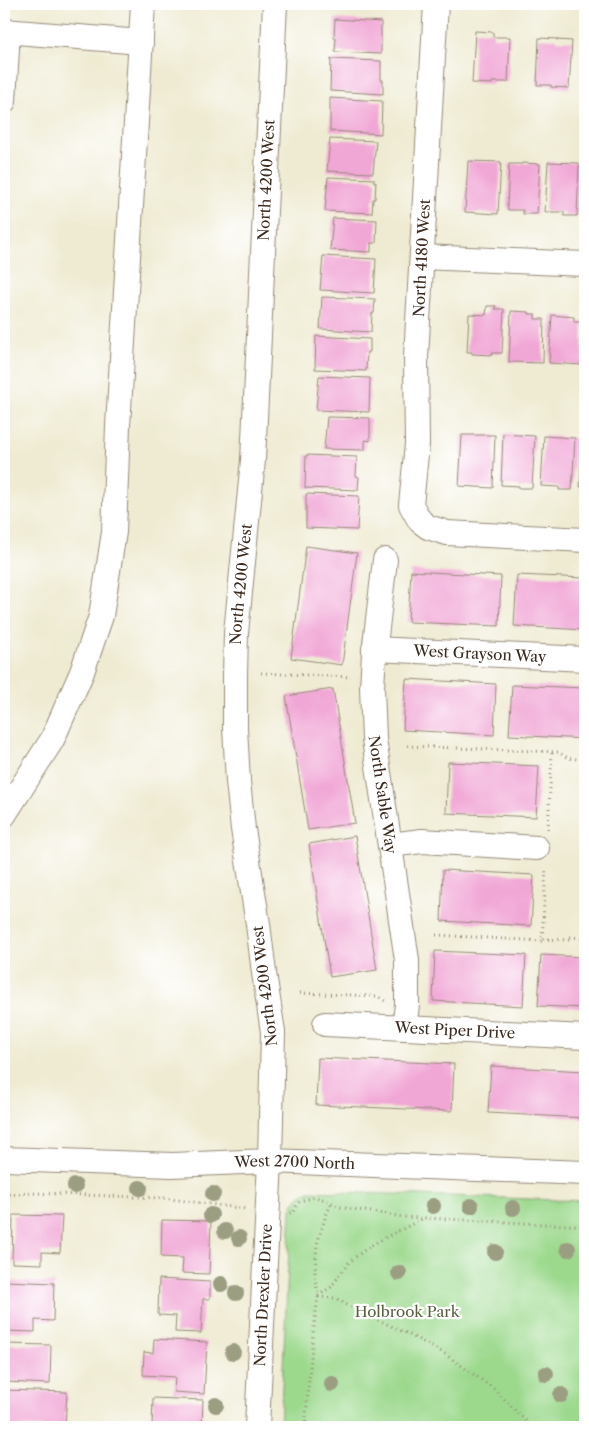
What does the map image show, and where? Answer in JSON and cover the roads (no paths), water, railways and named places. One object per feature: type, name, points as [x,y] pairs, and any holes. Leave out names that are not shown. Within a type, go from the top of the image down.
[{"type":"street","points":[[4,815],[52,740],[82,672],[101,616],[114,532],[143,4]]},
{"type":"street","name":"North 4200 West","points":[[270,1161],[273,1032],[243,829],[235,728],[234,675],[236,632],[253,460],[275,4]]},
{"type":"street","name":"North 4180 West","points":[[436,4],[416,357],[417,444],[411,505],[420,521],[428,527],[447,533],[585,540]]},
{"type":"street","points":[[4,101],[6,31],[140,42]]},
{"type":"street","points":[[422,257],[585,264]]},
{"type":"street","name":"North Sable Way","points":[[385,560],[374,649],[372,688],[374,738],[407,960],[407,1005],[404,1028]]},
{"type":"street","name":"West Grayson Way","points":[[374,649],[585,659]]},
{"type":"street","points":[[390,845],[422,841],[544,846]]},
{"type":"street","name":"West Piper Drive","points":[[325,1024],[585,1036]]},
{"type":"street","name":"West 2700 North","points":[[4,1159],[172,1165],[270,1161],[585,1173]]},
{"type":"street","name":"North Drexler Drive","points":[[258,1427],[270,1161]]},
{"type":"park label","name":"Holbrook Park","points":[[407,1312]]}]
